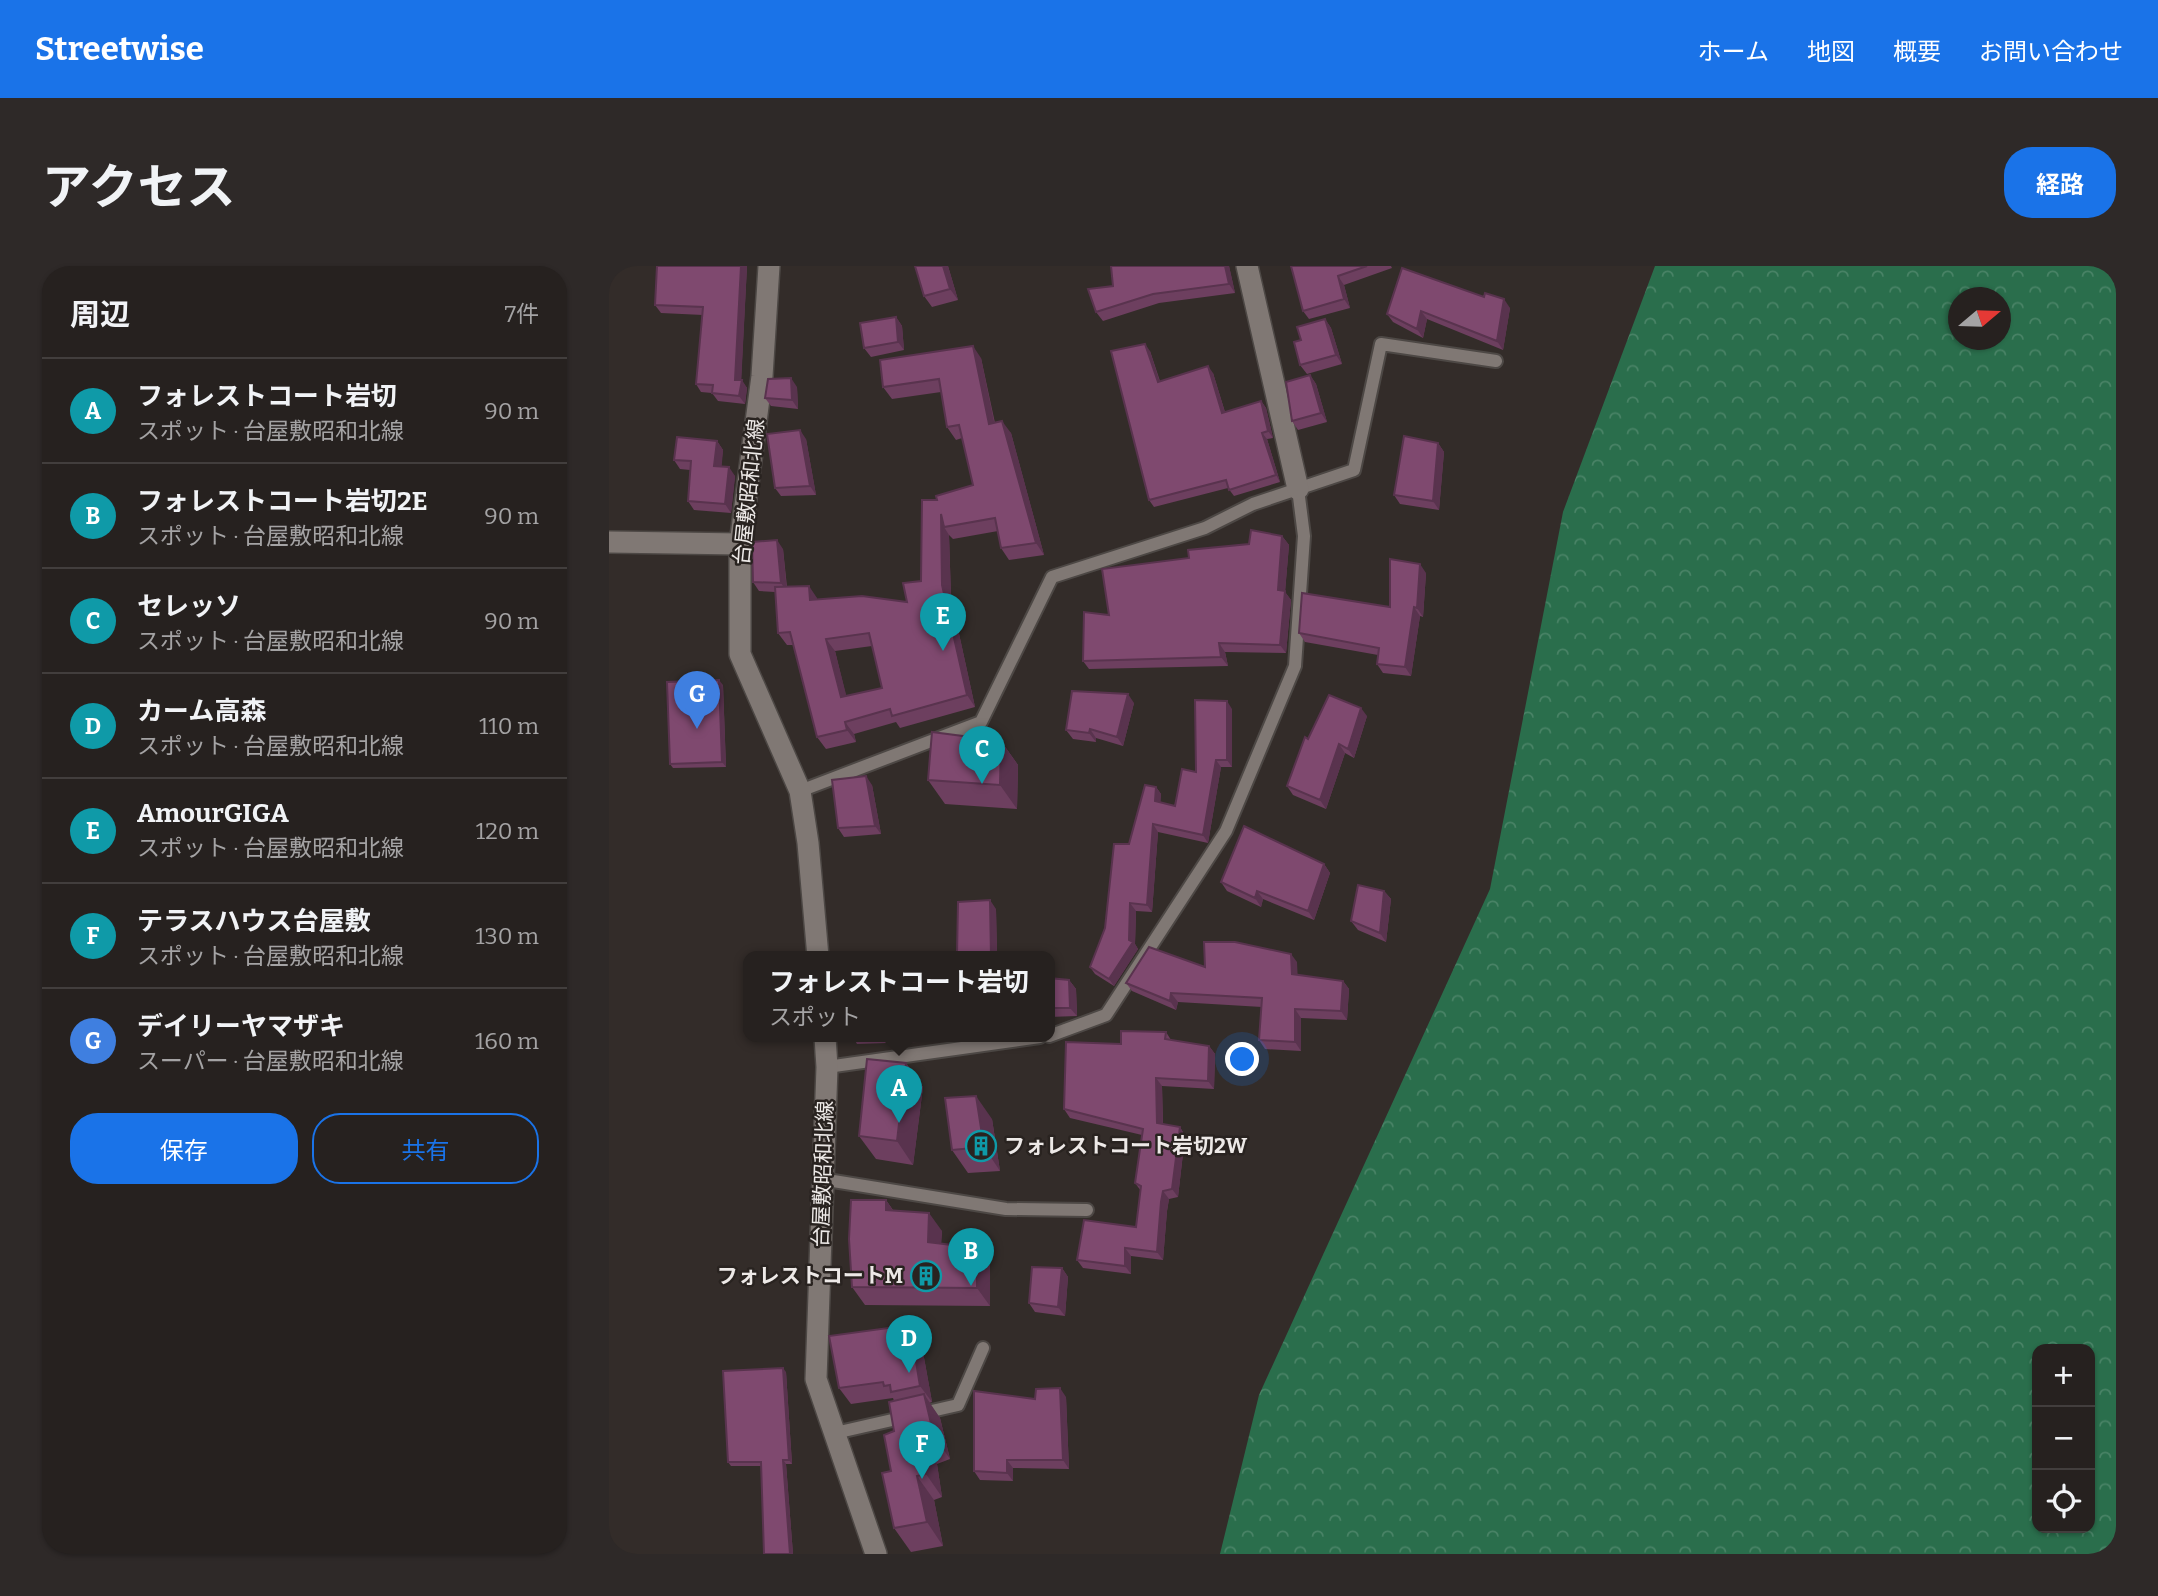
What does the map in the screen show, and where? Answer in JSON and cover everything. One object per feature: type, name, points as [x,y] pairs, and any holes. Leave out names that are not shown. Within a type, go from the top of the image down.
[{"type":"street","name":"台屋敷昭和北線","points":[[769,266],[762,376],[740,544],[740,654],[800,790],[808,843],[817,951]]},
{"type":"street","points":[[1247,266],[1298,489]]},
{"type":"street","points":[[609,542],[740,544]]},
{"type":"street","name":"台屋敷昭和北線","points":[[825,1042],[827,1067],[816,1379],[876,1554]]},
{"type":"lane","points":[[800,790],[981,722],[1052,577],[1205,528],[1253,503],[1355,470],[1381,344],[1496,361]]},
{"type":"lane","points":[[1055,1034],[1106,1015],[1226,831],[1295,666],[1304,536],[1298,489]]},
{"type":"lane","points":[[827,1067],[1004,1042]]},
{"type":"lane","points":[[821,1179],[1006,1209],[1087,1210]]},
{"type":"lane","points":[[835,1433],[958,1405],[983,1348]]},
{"type":"green space","points":[[1655,266],[2116,266],[2116,1554],[1220,1554],[1259,1395],[1490,889],[1563,512]]},
{"type":"building","points":[[657,266],[741,266],[735,380],[742,380],[739,396],[712,393],[713,385],[696,384],[703,307],[655,305]]},
{"type":"building","points":[[915,266],[943,266],[950,289],[924,296]]},
{"type":"building","points":[[1111,266],[1225,266],[1229,284],[1153,294],[1096,312],[1088,289],[1113,286]]},
{"type":"building","points":[[1291,266],[1367,266],[1338,276],[1344,299],[1303,311]]},
{"type":"building","points":[[1402,268],[1484,297],[1485,293],[1504,299],[1497,341],[1421,311],[1417,329],[1387,314]]},
{"type":"building","points":[[896,317],[898,342],[864,348],[860,323]]},
{"type":"building","points":[[1325,319],[1336,355],[1300,365],[1294,342],[1301,340],[1297,327]]},
{"type":"building","points":[[1145,344],[1158,382],[1208,366],[1222,413],[1261,401],[1268,431],[1262,433],[1276,475],[1229,490],[1226,480],[1149,500],[1111,351]]},
{"type":"building","points":[[973,346],[989,424],[1002,421],[1036,543],[1001,548],[995,518],[944,527],[941,514],[942,585],[967,695],[892,716],[890,709],[845,722],[847,730],[817,737],[790,632],[778,633],[775,587],[809,586],[810,600],[862,596],[907,602],[903,583],[921,581],[922,500],[937,500],[936,496],[973,485],[959,425],[947,427],[939,379],[883,387],[880,360]],"holes":[[[869,633],[882,688],[841,697],[826,639]]]},
{"type":"building","points":[[1310,375],[1321,413],[1292,421],[1286,382]]},
{"type":"building","points":[[791,378],[792,400],[765,398],[768,379]]},
{"type":"building","points":[[800,430],[810,486],[775,488],[767,434]]},
{"type":"building","points":[[1404,436],[1438,443],[1433,501],[1394,495]]},
{"type":"building","points":[[677,437],[717,441],[714,466],[729,467],[725,504],[688,501],[691,461],[674,460]]},
{"type":"building","points":[[1251,530],[1282,536],[1278,590],[1285,591],[1280,645],[1219,643],[1221,657],[1083,661],[1084,612],[1109,615],[1102,569],[1189,558],[1188,550],[1249,544]]},
{"type":"building","points":[[777,540],[781,583],[753,582],[752,542]]},
{"type":"building","points":[[1390,559],[1420,564],[1417,608],[1414,607],[1405,667],[1377,664],[1379,648],[1299,633],[1302,593],[1390,607]]},
{"type":"building","points":[[719,680],[722,762],[670,764],[667,682]]},
{"type":"building","points":[[1072,691],[1128,694],[1117,737],[1090,729],[1089,733],[1066,730]]},
{"type":"building","points":[[1329,695],[1361,708],[1348,749],[1339,744],[1320,800],[1287,786],[1305,737],[1308,739]]},
{"type":"building","points":[[1195,700],[1227,701],[1227,760],[1216,760],[1203,835],[1153,824],[1147,905],[1130,903],[1129,940],[1133,942],[1109,979],[1090,967],[1105,928],[1114,844],[1129,844],[1145,785],[1156,787],[1155,801],[1175,806],[1182,769],[1196,772]]},
{"type":"building","points":[[932,732],[1001,741],[1000,785],[928,780]]},
{"type":"building","points":[[866,776],[875,826],[838,828],[832,780]]},
{"type":"building","points":[[1244,826],[1324,864],[1308,911],[1257,891],[1255,898],[1221,882]]},
{"type":"building","points":[[1358,885],[1384,891],[1380,933],[1351,921]]},
{"type":"building","points":[[990,900],[991,951],[957,951],[958,902]]},
{"type":"building","points":[[1204,942],[1235,942],[1291,954],[1292,974],[1343,981],[1341,1011],[1295,1009],[1295,1042],[1259,1040],[1262,998],[1171,993],[1170,1001],[1126,983],[1149,947],[1205,967]]},
{"type":"building","points":[[1055,979],[1069,980],[1070,1008],[1055,1008]]},
{"type":"building","points":[[1121,1031],[1166,1032],[1165,1039],[1209,1046],[1208,1081],[1156,1078],[1157,1123],[1180,1127],[1172,1189],[1163,1191],[1157,1252],[1125,1248],[1125,1266],[1077,1260],[1084,1220],[1136,1227],[1141,1186],[1135,1183],[1143,1129],[1064,1109],[1066,1042],[1121,1044]]},
{"type":"building","points":[[867,1059],[906,1063],[897,1141],[859,1136]]},
{"type":"building","points":[[976,1096],[984,1147],[952,1150],[945,1098]]},
{"type":"building","points":[[851,1200],[886,1200],[886,1210],[929,1213],[928,1242],[977,1248],[977,1288],[852,1287],[849,1239]]},
{"type":"building","points":[[1032,1267],[1062,1268],[1058,1307],[1029,1303]]},
{"type":"building","points":[[910,1325],[920,1386],[891,1392],[890,1385],[884,1386],[883,1382],[839,1388],[829,1336]]},
{"type":"building","points":[[783,1368],[789,1460],[783,1460],[790,1554],[764,1554],[761,1462],[728,1462],[723,1371]]},
{"type":"building","points":[[1060,1388],[1063,1460],[1007,1460],[1007,1473],[974,1471],[974,1391],[1035,1399],[1036,1389]]},
{"type":"building","points":[[924,1394],[934,1436],[920,1440],[926,1474],[917,1476],[927,1522],[894,1528],[882,1473],[891,1471],[884,1435],[894,1431],[889,1402]]},
{"type":"place","name":"AmourGIGA","points":[[943,651]]},
{"type":"place","name":"デイリーヤマザキ","points":[[697,729]]},
{"type":"place","name":"セレッソ","points":[[982,784]]},
{"type":"place","name":"フォレストコート岩切","points":[[899,1123]]},
{"type":"place","name":"フォレストコート岩切2W","points":[[981,1146]]},
{"type":"place","name":"フォレストコートM","points":[[926,1276]]},
{"type":"place","name":"フォレストコート岩切2E","points":[[971,1286]]},
{"type":"place","name":"カーム高森","points":[[909,1373]]},
{"type":"place","name":"テラスハウス台屋敷","points":[[922,1479]]}]
